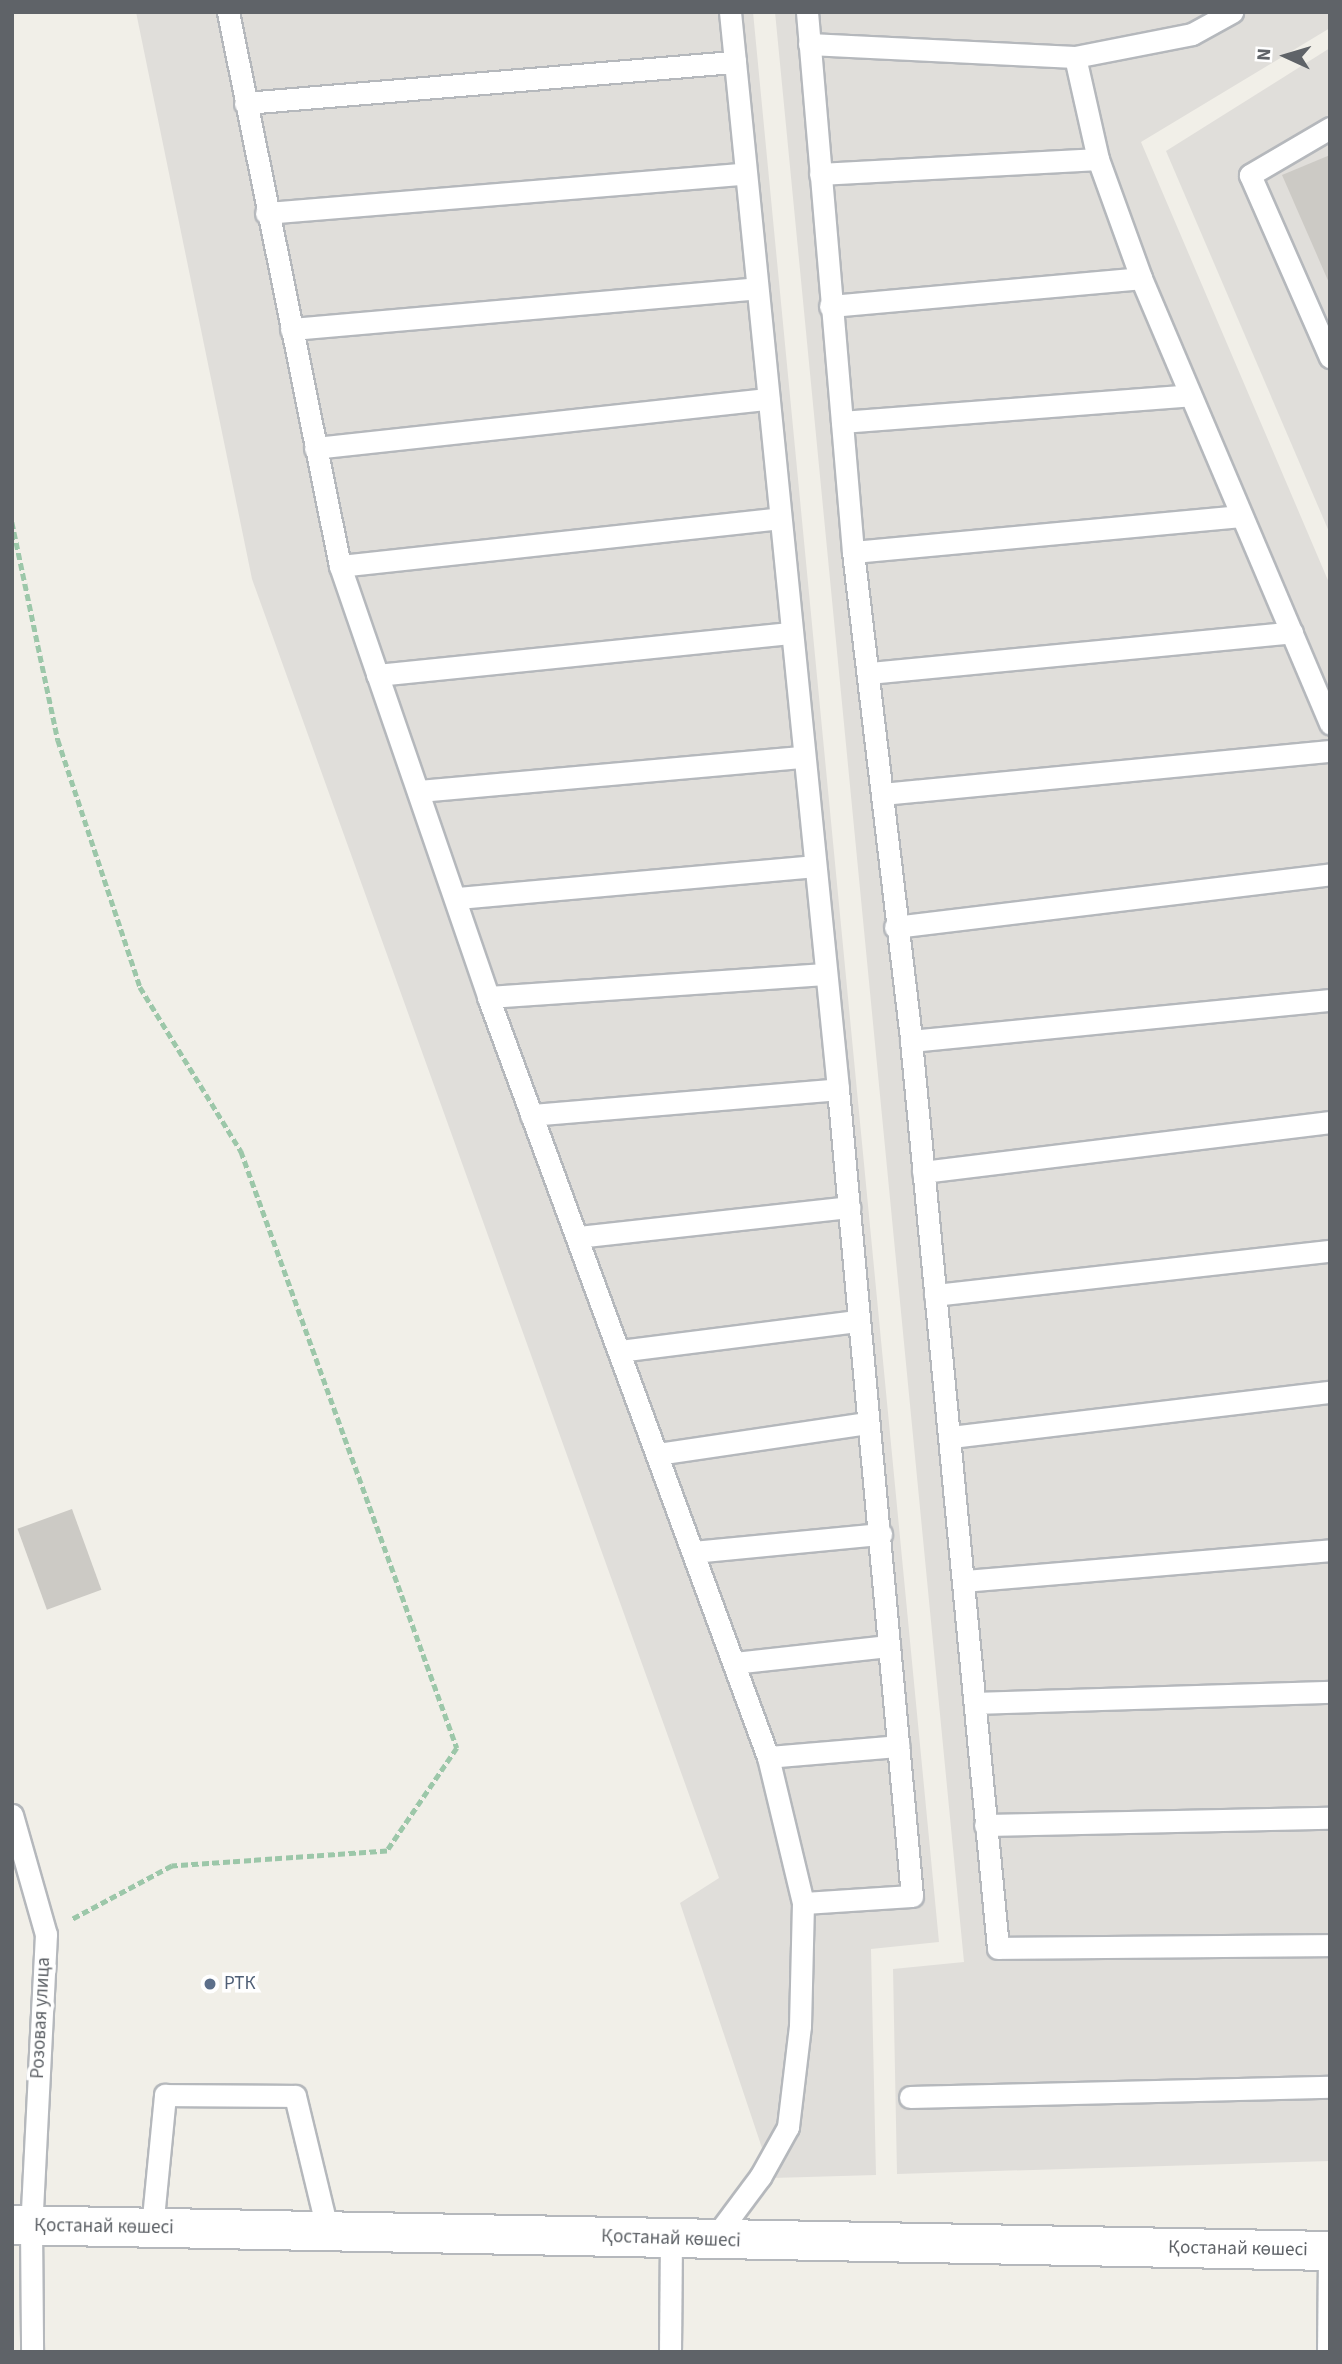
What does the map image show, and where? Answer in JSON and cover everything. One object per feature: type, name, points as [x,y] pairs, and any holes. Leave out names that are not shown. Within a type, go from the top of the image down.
[{"type":"street","name":"Қостанай көшесі","points":[[22,2226],[1329,2251]]},
{"type":"lane","points":[[228,12],[266,213],[340,566],[457,898],[488,998],[768,1757],[803,1903],[800,2026],[788,2127],[760,2177],[713,2240]]},
{"type":"lane","points":[[730,12],[755,288],[838,1089],[867,1423],[881,1534],[912,1896],[803,1903]]},
{"type":"lane","points":[[807,12],[853,552],[870,673],[895,927],[911,1041],[998,1948],[1330,1945]]},
{"type":"lane","points":[[809,44],[1075,57],[1192,34],[1232,12]]},
{"type":"lane","points":[[1075,57],[1098,159],[1142,278],[1330,724]]},
{"type":"lane","points":[[245,103],[735,62]]},
{"type":"lane","points":[[1330,128],[1250,175],[1330,357]]},
{"type":"lane","points":[[820,173],[1098,159]]},
{"type":"lane","points":[[266,213],[744,174]]},
{"type":"lane","points":[[830,306],[1142,278]]},
{"type":"lane","points":[[290,329],[755,288]]},
{"type":"lane","points":[[842,422],[1190,395]]},
{"type":"lane","points":[[315,448],[768,399]]},
{"type":"lane","points":[[853,552],[1241,516]]},
{"type":"lane","points":[[340,566],[779,518]]},
{"type":"lane","points":[[870,673],[1292,632]]},
{"type":"lane","points":[[377,676],[790,633]]},
{"type":"lane","points":[[882,794],[1330,751]]},
{"type":"lane","points":[[419,791],[803,757]]},
{"type":"lane","points":[[457,898],[814,866]]},
{"type":"lane","points":[[895,927],[1330,874]]},
{"type":"lane","points":[[488,998],[825,974]]},
{"type":"lane","points":[[911,1041],[1330,1000]]},
{"type":"lane","points":[[531,1115],[838,1089]]},
{"type":"lane","points":[[923,1172],[1330,1122]]},
{"type":"lane","points":[[578,1237],[849,1207]]},
{"type":"lane","points":[[935,1295],[1330,1251]]},
{"type":"lane","points":[[619,1351],[858,1321]]},
{"type":"lane","points":[[951,1437],[1330,1392]]},
{"type":"lane","points":[[657,1454],[867,1423]]},
{"type":"lane","points":[[693,1552],[881,1534]]},
{"type":"lane","points":[[964,1581],[1330,1550]]},
{"type":"lane","points":[[734,1663],[890,1646]]},
{"type":"lane","points":[[976,1703],[1330,1692]]},
{"type":"lane","points":[[768,1757],[899,1746]]},
{"type":"lane","name":"Розовая улица","points":[[12,1815],[46,1934],[22,2226],[32,2352]]},
{"type":"lane","points":[[985,1825],[1330,1818]]},
{"type":"lane","points":[[910,2097],[1330,2087]]},
{"type":"lane","points":[[152,2228],[165,2095],[295,2096],[328,2232]]},
{"type":"lane","points":[[670,2352],[671,2238]]},
{"type":"lane","points":[[1328,2352],[1329,2251]]},
{"type":"path","points":[[12,522],[58,740],[140,987],[241,1151],[457,1748],[387,1851],[172,1866],[46,1934]]},
{"type":"shaded area","points":[[136,12],[753,12],[939,1942],[871,1949],[876,2175],[772,2178],[680,1903],[719,1878],[252,579]]},
{"type":"shaded area","points":[[775,12],[1330,12],[1330,28],[1141,142],[1330,585],[1330,2161],[897,2174],[893,1969],[964,1962]]},
{"type":"shaded area","points":[[1330,48],[1330,534],[1166,151]]},
{"type":"building","points":[[1330,155],[1330,285],[1282,175]]},
{"type":"building","points":[[72,1509],[101,1590],[47,1610],[17,1529]]},
{"type":"place","name":"РТК","points":[[210,1984]]}]
